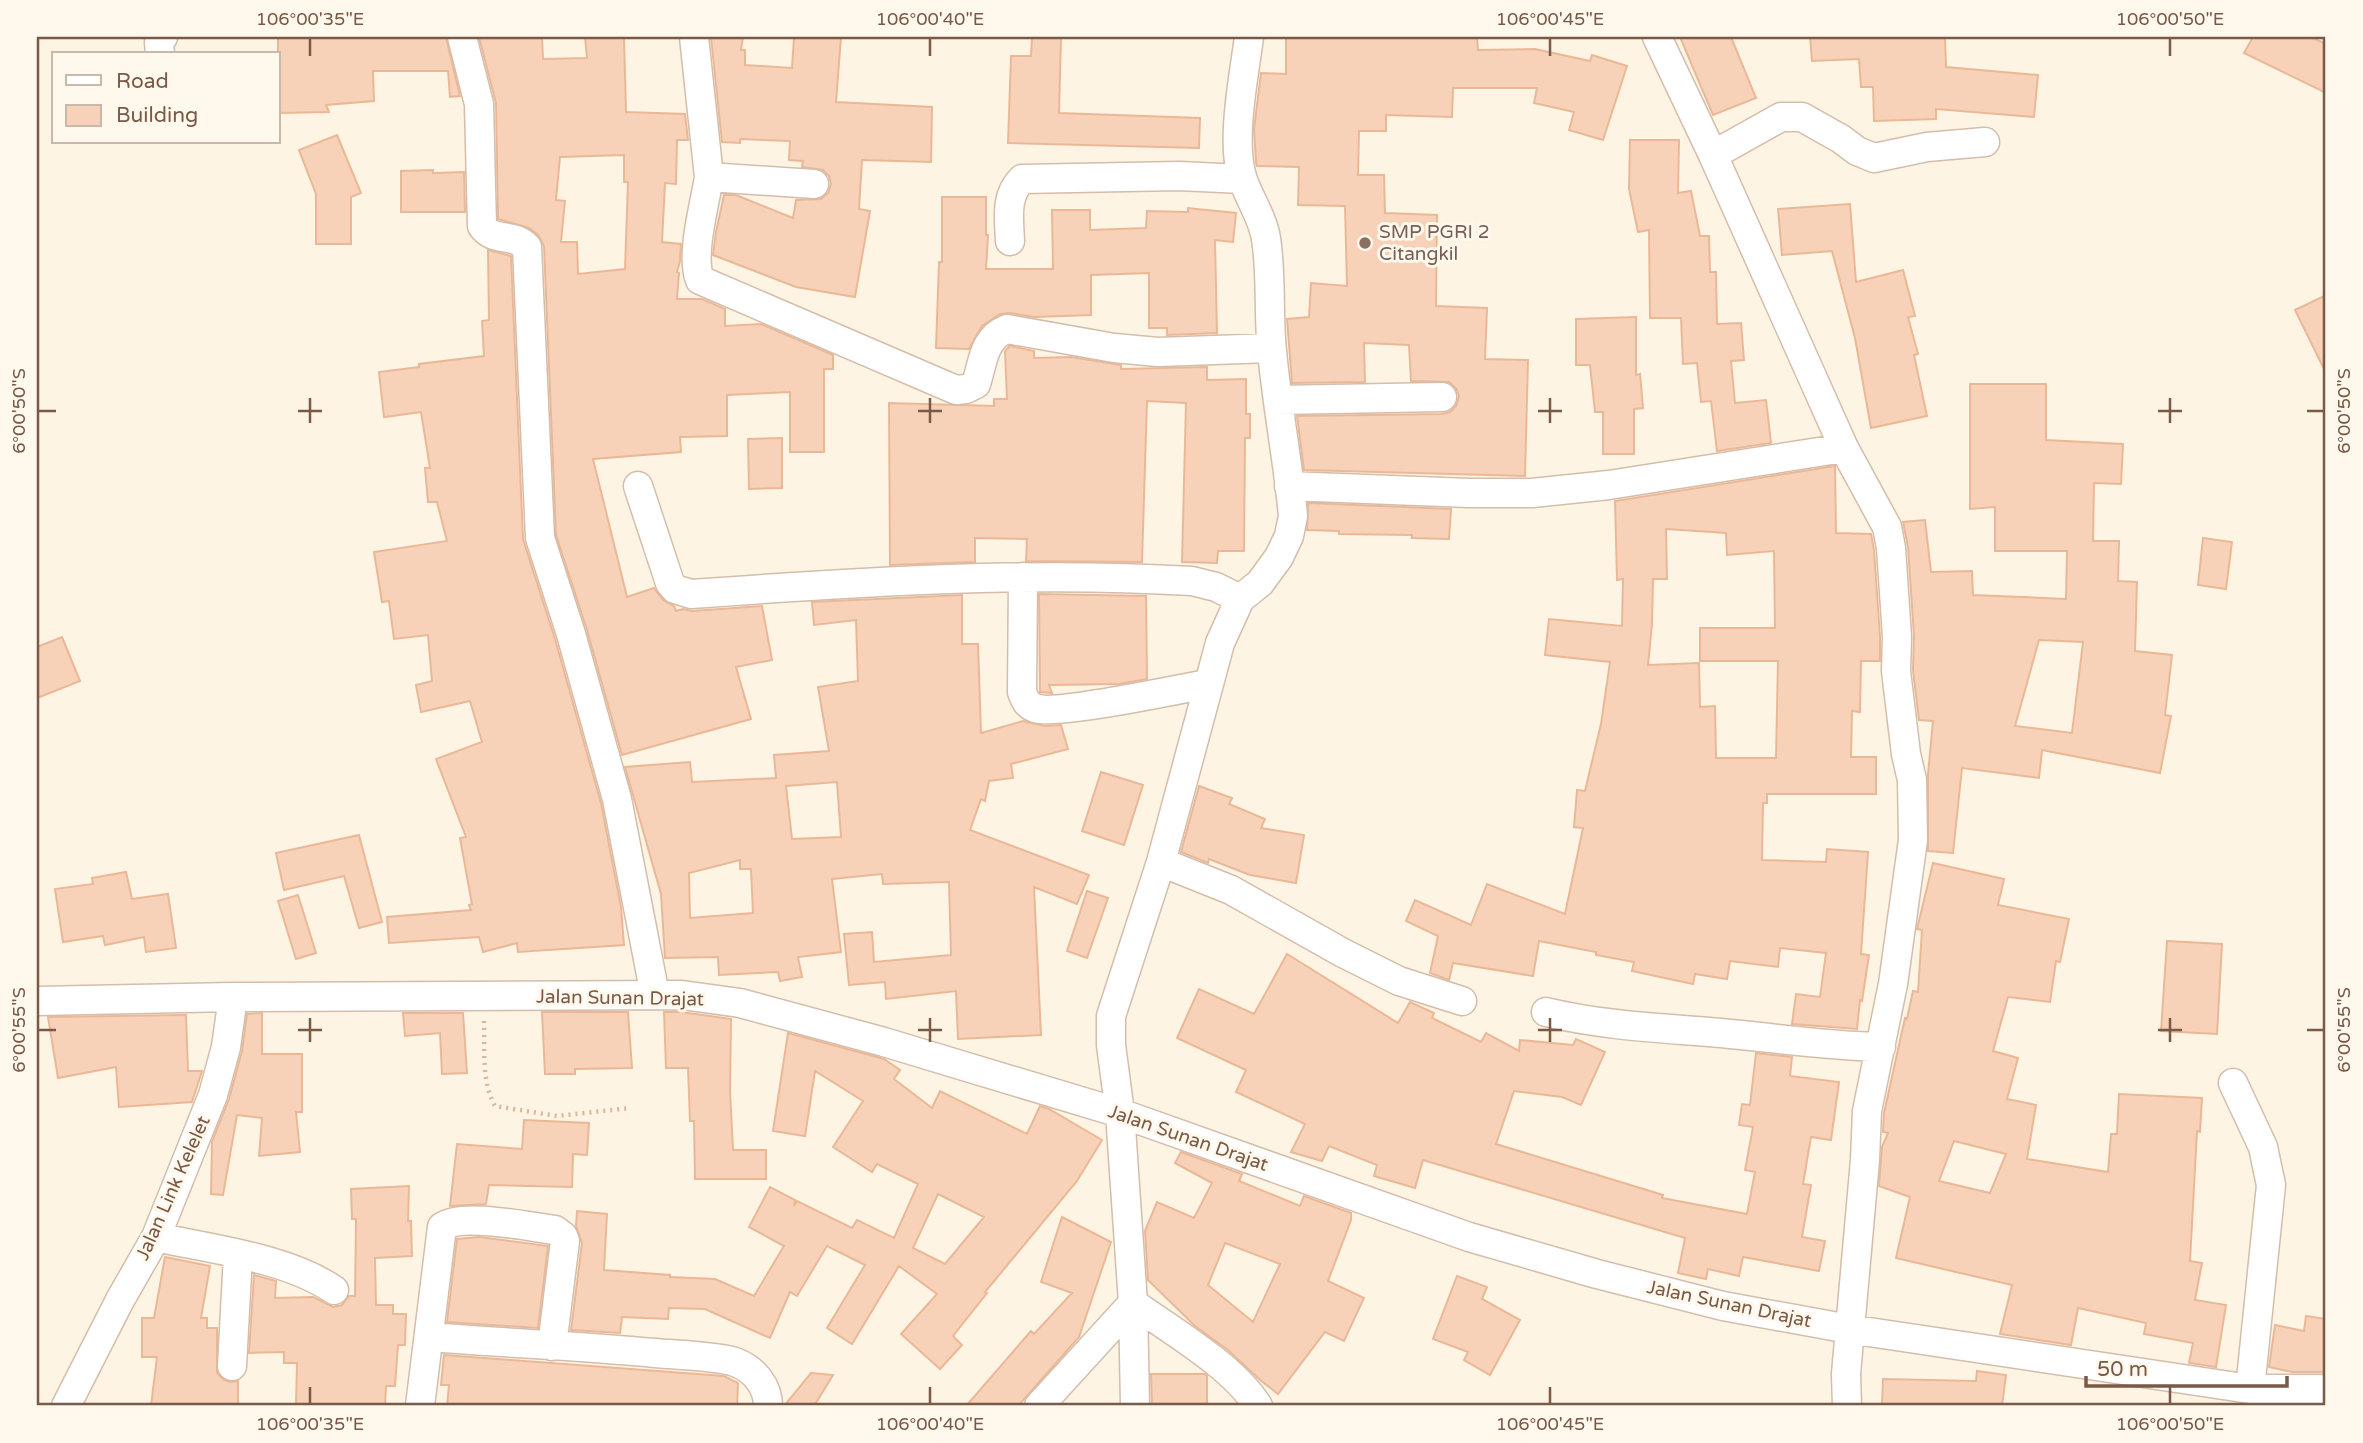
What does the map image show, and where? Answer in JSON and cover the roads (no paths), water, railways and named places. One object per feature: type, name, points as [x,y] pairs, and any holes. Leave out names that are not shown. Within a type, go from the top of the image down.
[{"type":"street","points":[[462,37],[479,104],[482,226],[490,235],[516,238],[527,247],[540,538],[571,634],[617,799],[655,995]]},
{"type":"street","points":[[694,37],[709,177],[697,255],[697,273],[700,280],[956,390],[976,384],[989,341],[996,332],[1007,328],[1114,348],[1158,352],[1271,348]]},
{"type":"street","points":[[1135,1406],[1133,1303],[1120,1113],[1111,1045],[1111,1016],[1161,862],[1220,643],[1240,599],[1260,583],[1279,557],[1289,536],[1293,516],[1271,348],[1266,237],[1257,209],[1242,179],[1239,154],[1239,127],[1249,37]]},
{"type":"street","points":[[1657,37],[1713,155],[1844,448],[1887,527],[1894,573],[1896,671],[1906,754],[1912,780],[1913,840],[1893,984],[1867,1111],[1849,1329],[1847,1406]]},
{"type":"street","points":[[1713,155],[1781,117],[1802,117],[1841,139],[1857,152],[1874,158],[1927,148],[1984,142]]},
{"type":"street","points":[[1010,241],[1009,206],[1012,189],[1022,179],[1200,176],[1242,179]]},
{"type":"street","points":[[709,177],[814,184]]},
{"type":"street","points":[[1278,400],[1442,397]]},
{"type":"street","points":[[1289,486],[1469,494],[1532,493],[1609,485],[1844,448]]},
{"type":"street","points":[[638,486],[670,583],[675,589],[691,594],[891,580],[1023,577],[1192,581],[1216,587],[1240,599]]},
{"type":"street","points":[[1023,577],[1022,692],[1027,704],[1037,710],[1078,707],[1208,684]]},
{"type":"street","points":[[1161,862],[1231,890],[1399,981],[1462,1001]]},
{"type":"street","name":"Jalan Sunan Drajat","points":[[37,1000],[682,995],[740,1003],[884,1042],[1120,1113],[1481,1241],[1723,1306],[1849,1329],[2250,1389],[2326,1390]]},
{"type":"street","name":"Jalan Link Kelelet","points":[[66,1406],[120,1300],[156,1237],[213,1096],[226,1047],[233,997]]},
{"type":"street","points":[[1546,1012],[1614,1025],[1825,1045],[1881,1047]]},
{"type":"street","points":[[2233,1083],[2263,1147],[2271,1185],[2250,1389]]},
{"type":"street","points":[[420,1406],[442,1227],[448,1223],[470,1221],[555,1230],[563,1236],[565,1241],[552,1346]]},
{"type":"street","points":[[156,1237],[296,1271],[319,1280],[334,1290]]},
{"type":"street","points":[[232,1366],[238,1255]]},
{"type":"street","points":[[1040,1406],[1133,1303]]},
{"type":"street","points":[[1133,1303],[1244,1385],[1258,1406]]},
{"type":"street","points":[[430,1337],[618,1349],[733,1362],[753,1372],[762,1383],[768,1406]]},
{"type":"place","name":"SMP PGRI 2 Citangkil","points":[[1365,243]]}]
